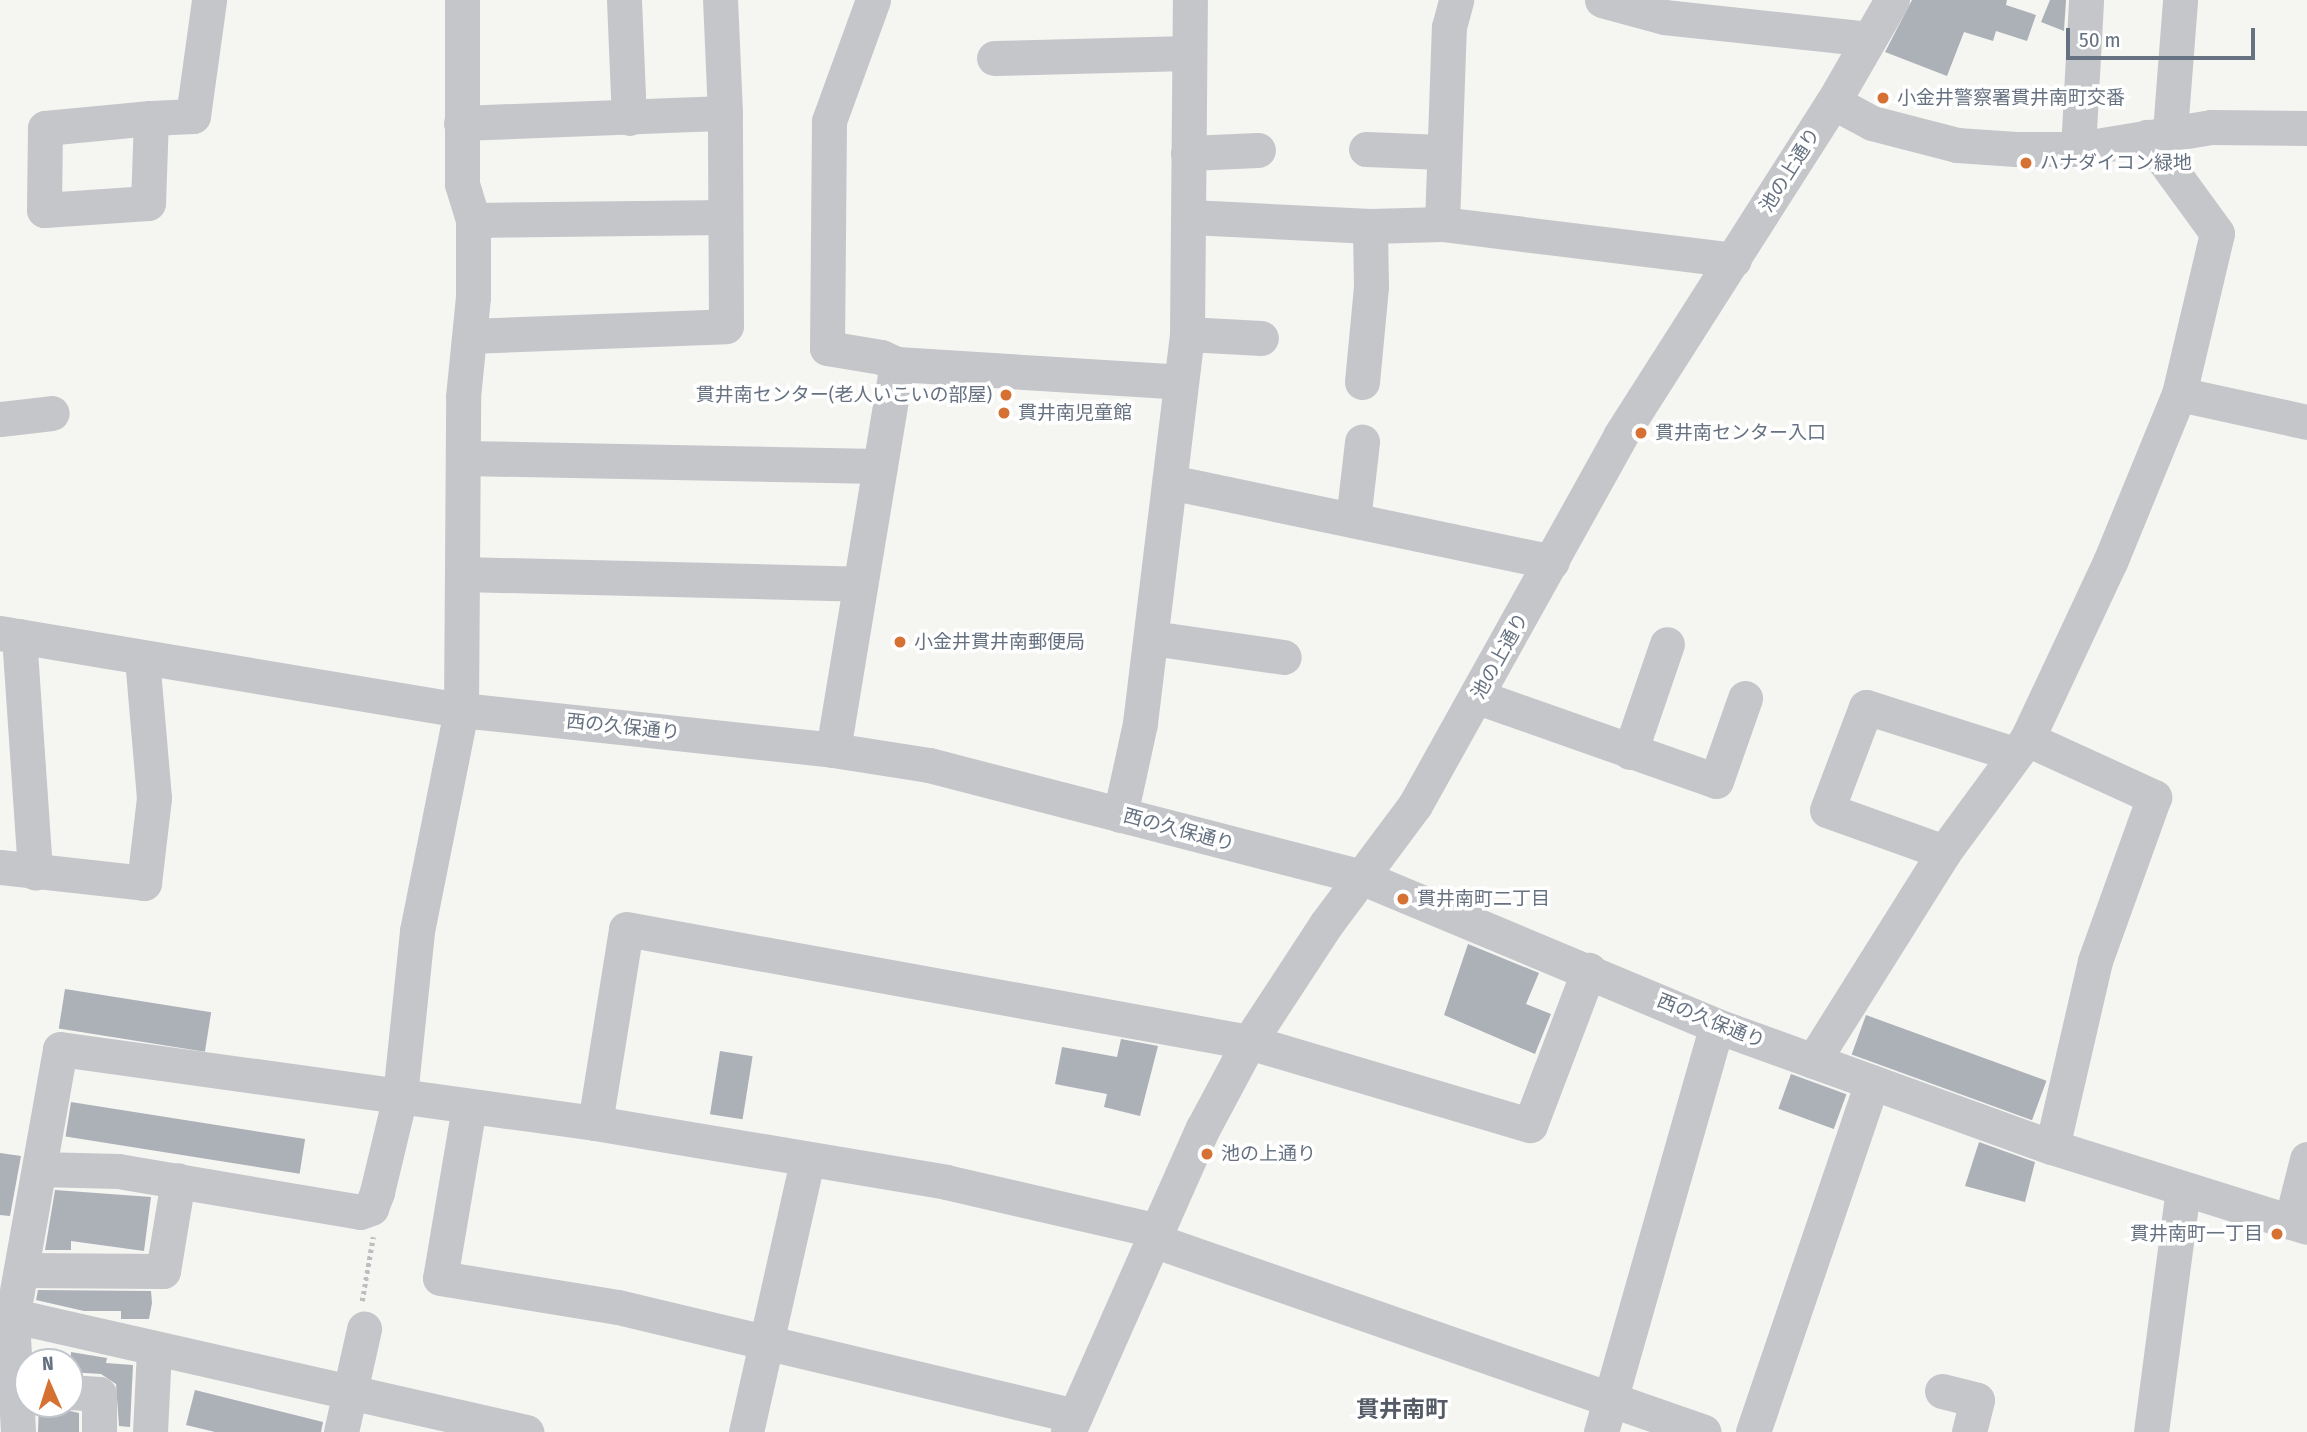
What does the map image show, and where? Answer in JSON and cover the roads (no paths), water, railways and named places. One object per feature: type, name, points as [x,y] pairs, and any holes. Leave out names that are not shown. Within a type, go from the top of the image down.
[{"type":"street","points":[[150,118],[193,116],[209,0]]},
{"type":"street","points":[[39,1169],[118,1171],[336,1209],[360,1212],[371,1208],[400,1096],[416,931],[461,710],[463,397],[470,336],[473,220],[462,184],[462,0]]},
{"type":"street","points":[[624,0],[629,118]]},
{"type":"street","points":[[470,336],[726,326],[726,113],[720,0]]},
{"type":"street","points":[[873,0],[829,121],[827,348],[881,356],[897,365],[1180,382]]},
{"type":"street","points":[[1120,815],[1152,638],[1187,334],[1191,217],[1188,153],[1190,0]]},
{"type":"street","points":[[1442,224],[1442,152],[1448,27],[1456,0]]},
{"type":"street","points":[[1602,0],[1664,17],[1869,39]]},
{"type":"street","name":"池の上通り","points":[[1072,1424],[1203,1128],[1249,1042],[1361,877],[1415,806],[1478,697],[1620,436],[1833,102],[1892,0]]},
{"type":"street","points":[[2078,149],[2086,0]]},
{"type":"street","points":[[1813,1061],[1944,852],[2020,747],[2110,562],[2179,394],[2217,233],[2159,134],[2180,0]]},
{"type":"street","points":[[994,58],[1188,54]]},
{"type":"street","points":[[1833,102],[1872,123],[1957,145],[2078,149],[2159,134],[2307,128]]},
{"type":"street","points":[[461,123],[726,113]]},
{"type":"street","points":[[1366,149],[1442,152]]},
{"type":"street","points":[[1188,153],[1258,150]]},
{"type":"street","points":[[473,220],[725,217]]},
{"type":"street","points":[[1191,217],[1370,226],[1442,224],[1734,260]]},
{"type":"street","points":[[1362,383],[1371,286],[1370,226]]},
{"type":"street","points":[[1187,334],[1261,338]]},
{"type":"street","points":[[833,750],[897,365]]},
{"type":"street","points":[[2179,394],[2307,422]]},
{"type":"street","points":[[0,419],[52,413]]},
{"type":"street","points":[[1353,520],[1362,442]]},
{"type":"street","points":[[464,458],[880,466]]},
{"type":"street","points":[[1170,482],[1552,562]]},
{"type":"street","points":[[462,574],[860,584]]},
{"type":"street","points":[[9,634],[35,872]]},
{"type":"street","name":"西の久保通り","points":[[9,634],[461,710],[833,750],[929,765],[1361,877],[1589,970],[1717,1026],[2052,1147],[2299,1224]]},
{"type":"street","points":[[1152,638],[1284,657]]},
{"type":"street","points":[[1630,752],[1667,644]]},
{"type":"street","points":[[0,867],[144,883],[154,798],[142,658]]},
{"type":"street","points":[[1478,697],[1716,781],[1745,698]]},
{"type":"street","points":[[1944,852],[1827,810],[1866,707],[2020,747],[2154,797],[2095,961],[2052,1147]]},
{"type":"street","points":[[595,1123],[626,929],[1249,1042],[1530,1125],[1589,970]]},
{"type":"street","points":[[1601,1432],[1608,1398],[1717,1026]]},
{"type":"street","points":[[14,1353],[6,1318],[21,1270],[60,1049],[595,1123],[807,1162],[946,1182],[1155,1236],[1704,1432]]},
{"type":"street","points":[[1753,1432],[1872,1083]]},
{"type":"street","points":[[469,1107],[440,1278],[618,1307],[1072,1424]]},
{"type":"street","points":[[2299,1224],[2307,1159]]},
{"type":"street","points":[[746,1432],[807,1162]]},
{"type":"street","points":[[21,1270],[163,1271],[178,1180]]},
{"type":"street","points":[[2151,1432],[2183,1189]]},
{"type":"street","points":[[6,1318],[526,1432]]},
{"type":"street","points":[[341,1432],[364,1329]]},
{"type":"street","points":[[150,1432],[154,1349]]},
{"type":"street","points":[[1942,1391],[1977,1400],[1969,1432]]},
{"type":"street","points":[[84,1393],[99,1394],[99,1432]]},
{"type":"place","name":"小金井警察署貫井南町交番","points":[[1883,98]]},
{"type":"place","name":"ハナダイコン緑地","points":[[2026,163]]},
{"type":"place","name":"貫井南センター(老人いこいの部屋)","points":[[1006,395]]},
{"type":"place","name":"貫井南児童館","points":[[1004,413]]},
{"type":"place","name":"貫井南センター入口","points":[[1641,433]]},
{"type":"place","name":"小金井貫井南郵便局","points":[[900,642]]},
{"type":"place","name":"貫井南町二丁目","points":[[1403,899]]},
{"type":"place","name":"池の上通り","points":[[1207,1154]]},
{"type":"place","name":"貫井南町一丁目","points":[[2277,1234]]},
{"type":"district","name":"貫井南町","points":[[1402,1409]]}]
